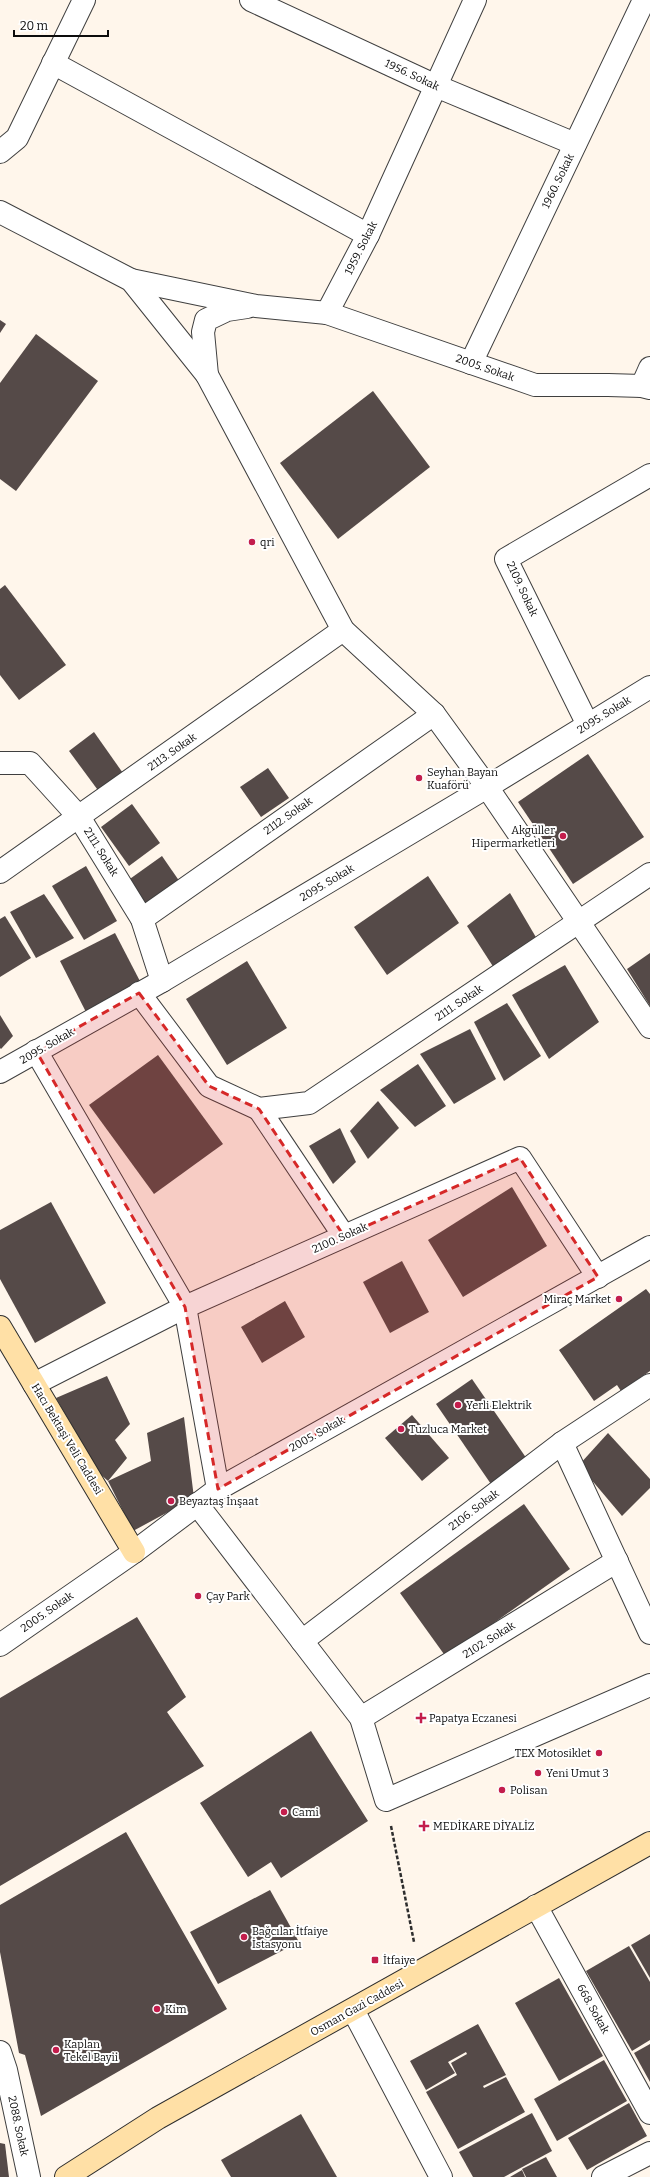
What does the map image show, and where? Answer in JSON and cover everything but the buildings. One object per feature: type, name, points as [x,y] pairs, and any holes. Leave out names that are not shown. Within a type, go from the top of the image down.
[{"type":"main road","name":"Hacı Bektaşi Veli Caddesi","points":[[0,1327],[134,1552]]},
{"type":"main road","name":"Osman Gazi Caddesi","points":[[66,2177],[158,2118],[650,1843]]},
{"type":"street","points":[[0,152],[17,138],[84,0]]},
{"type":"street","name":"1956. Sokak","points":[[251,0],[436,86],[576,144]]},
{"type":"street","name":"1959. Sokak","points":[[327,313],[368,235],[475,0]]},
{"type":"street","name":"1960. Sokak","points":[[471,363],[644,0]]},
{"type":"street","points":[[54,63],[368,235]]},
{"type":"street","points":[[0,212],[130,280],[256,306],[327,313]]},
{"type":"street","points":[[130,280],[207,375],[343,630],[434,714],[487,787],[650,1027]]},
{"type":"street","points":[[207,375],[204,332],[206,320],[227,310],[256,306]]},
{"type":"street","name":"2005. Sokak","points":[[327,313],[535,385],[647,381]]},
{"type":"street","name":"2109. Sokak","points":[[588,725],[506,559],[650,475]]},
{"type":"street","name":"2113. Sokak","points":[[0,872],[343,630]]},
{"type":"street","name":"2095. Sokak","points":[[0,1072],[162,981],[487,787],[650,687]]},
{"type":"street","name":"2112. Sokak","points":[[142,919],[434,714]]},
{"type":"street","name":"2111. Sokak","points":[[0,763],[30,763],[79,817],[142,919],[162,981]]},
{"type":"street","name":"2111. Sokak","points":[[259,1109],[309,1103],[650,874]]},
{"type":"street","points":[[139,993],[210,1086],[259,1109],[344,1236]]},
{"type":"street","points":[[36,1051],[185,1307],[218,1489]]},
{"type":"street","name":"2100. Sokak","points":[[34,1384],[185,1307],[520,1158],[598,1277]]},
{"type":"street","name":"2005. Sokak","points":[[0,1645],[134,1552],[218,1489],[650,1247]]},
{"type":"street","name":"2106. Sokak","points":[[302,1641],[562,1443],[650,1385]]},
{"type":"street","points":[[562,1443],[650,1633]]},
{"type":"street","points":[[197,1504],[361,1718],[386,1800],[650,1685]]},
{"type":"street","name":"2102. Sokak","points":[[361,1718],[617,1561]]},
{"type":"street","name":"668. Sokak","points":[[536,1906],[650,2112]]},
{"type":"street","points":[[353,2010],[441,2177]]},
{"type":"street","name":"2088. Sokak","points":[[0,2052],[6,2070],[29,2177]]},
{"type":"street","points":[[603,2177],[650,2153]]},
{"type":"path","points":[[386,1800],[420,1972]]},
{"type":"highlighted area","points":[[139,993],[209,1086],[259,1109],[344,1236],[520,1158],[598,1277],[218,1489],[185,1307],[36,1051]]},
{"type":"place","name":"qri","points":[[252,542]]},
{"type":"place","name":"Seyhan Bayan Kuaförü","points":[[419,778]]},
{"type":"place","name":"Akgüller Hipermarketleri","points":[[563,836]]},
{"type":"place","name":"Miraç Market","points":[[619,1299]]},
{"type":"place","name":"Yerli Elektrik","points":[[458,1405]]},
{"type":"place","name":"Tuzluca Market","points":[[401,1429]]},
{"type":"place","name":"Beyaztaş İnşaat","points":[[171,1501]]},
{"type":"place","name":"Çay Park","points":[[198,1596]]},
{"type":"place","name":"Papatya Eczanesi","points":[[421,1718]]},
{"type":"place","name":"TEX Motosiklet","points":[[599,1753]]},
{"type":"place","name":"Yeni Umut 3","points":[[538,1773]]},
{"type":"place","name":"Polisan","points":[[502,1790]]},
{"type":"place","name":"Cami","points":[[284,1812]]},
{"type":"place","name":"MEDİKARE DİYALİZ","points":[[424,1826]]},
{"type":"place","name":"Bağcılar İtfaiye İstasyonu","points":[[244,1937]]},
{"type":"place","name":"İtfaiye","points":[[375,1960]]},
{"type":"place","name":"Kim","points":[[157,2009]]},
{"type":"place","name":"Kaplan Tekel Bayii","points":[[56,2050]]}]
